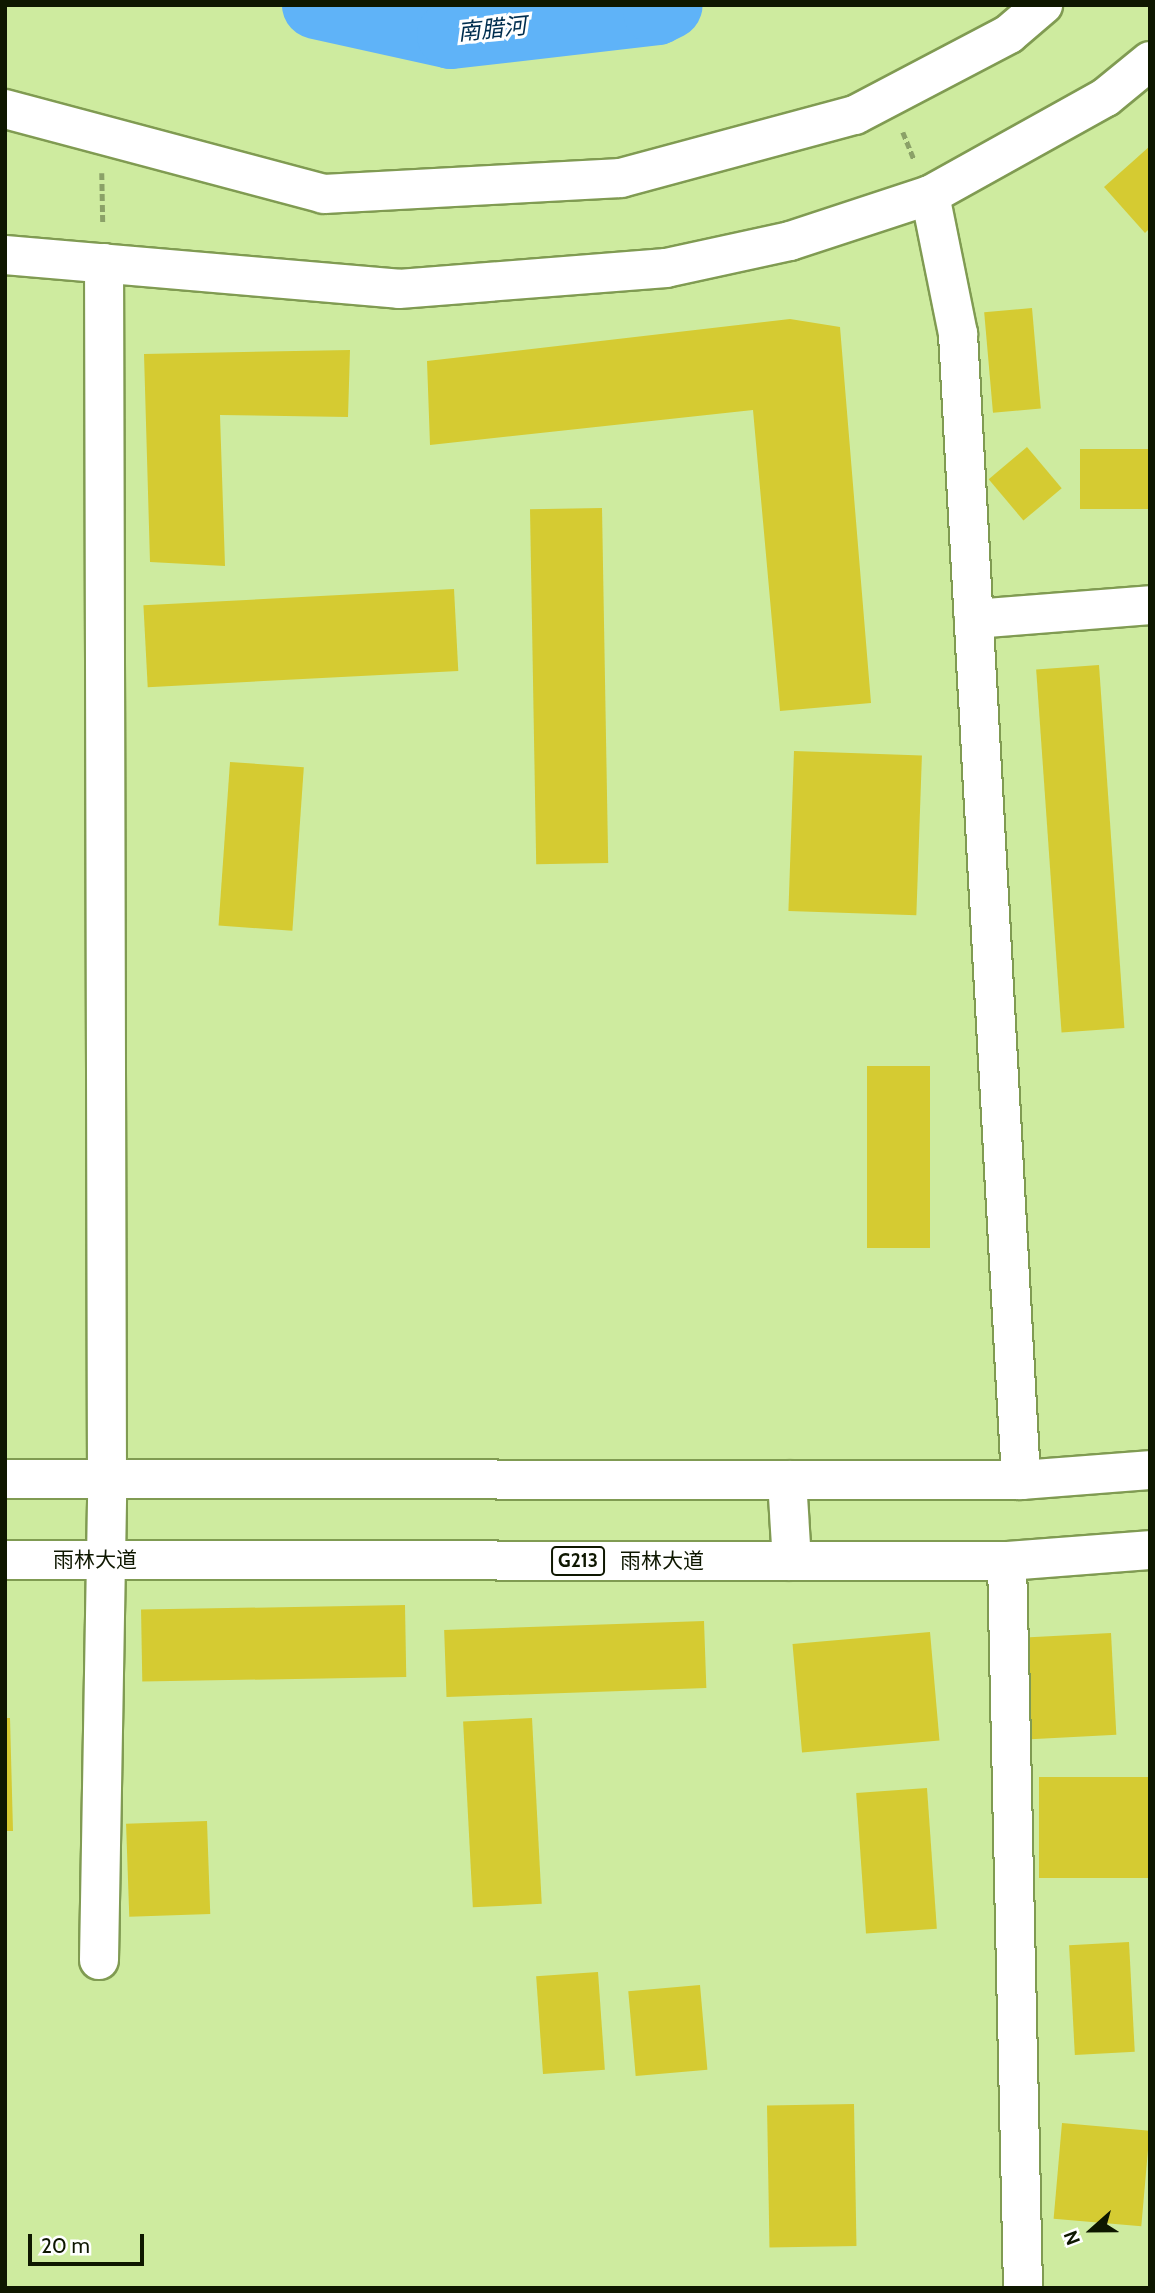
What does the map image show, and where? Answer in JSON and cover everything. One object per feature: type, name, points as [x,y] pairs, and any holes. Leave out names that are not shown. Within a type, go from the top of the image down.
[{"type":"main road","points":[[5,109],[324,194],[621,178],[855,115],[1009,34],[1043,5]]},
{"type":"main road","points":[[5,255],[399,289],[666,268],[790,241],[930,195],[1106,97],[1150,61]]},
{"type":"main road","points":[[930,195],[958,334],[1021,1480]]},
{"type":"main road","points":[[99,1960],[107,1479],[104,264]]},
{"type":"main road","points":[[974,619],[1150,605]]},
{"type":"main road","points":[[5,1479],[1021,1480],[1150,1470]]},
{"type":"main road","points":[[787,1480],[792,1561]]},
{"type":"main road","name":"雨林大道","points":[[5,1560],[1007,1561],[1150,1550]]},
{"type":"main road","points":[[1007,1561],[1023,2288]]},
{"type":"path","points":[[888,98],[930,195]]},
{"type":"path","points":[[100,135],[104,264]]},
{"type":"building","points":[[1150,146],[1150,228],[1145,233],[1104,187]]},
{"type":"building","points":[[1032,308],[1041,409],[993,413],[984,312]]},
{"type":"building","points":[[790,319],[840,327],[871,703],[780,711],[753,410],[430,445],[427,361]]},
{"type":"building","points":[[350,350],[348,417],[220,415],[225,566],[150,562],[144,354]]},
{"type":"building","points":[[1027,447],[1062,488],[1023,521],[989,479]]},
{"type":"building","points":[[1080,449],[1150,449],[1150,509],[1080,509]]},
{"type":"building","points":[[602,508],[608,863],[536,864],[530,509]]},
{"type":"building","points":[[454,589],[458,671],[148,687],[143,605]]},
{"type":"building","points":[[1099,665],[1124,1028],[1062,1033],[1036,669]]},
{"type":"building","points":[[794,751],[922,755],[916,915],[788,911]]},
{"type":"building","points":[[230,762],[304,767],[292,931],[219,926]]},
{"type":"building","points":[[867,1066],[930,1066],[930,1248],[867,1248]]},
{"type":"building","points":[[405,1605],[406,1677],[142,1682],[141,1610]]},
{"type":"building","points":[[704,1621],[706,1688],[446,1697],[444,1630]]},
{"type":"building","points":[[930,1632],[939,1741],[802,1753],[793,1644]]},
{"type":"building","points":[[1111,1633],[1116,1735],[1030,1739],[1025,1638]]},
{"type":"building","points":[[5,1718],[10,1718],[13,1831],[5,1831]]},
{"type":"building","points":[[532,1718],[542,1904],[473,1907],[463,1722]]},
{"type":"building","points":[[1039,1777],[1150,1777],[1150,1878],[1039,1878]]},
{"type":"building","points":[[927,1788],[937,1929],[866,1934],[856,1793]]},
{"type":"building","points":[[207,1821],[210,1914],[129,1917],[126,1824]]},
{"type":"building","points":[[1129,1942],[1135,2052],[1075,2055],[1069,1945]]},
{"type":"building","points":[[598,1972],[605,2070],[543,2074],[536,1976]]},
{"type":"building","points":[[700,1985],[707,2070],[636,2076],[628,1991]]},
{"type":"building","points":[[854,2104],[856,2246],[769,2247],[767,2106]]},
{"type":"building","points":[[1062,2123],[1150,2131],[1141,2226],[1054,2219]]},
{"type":"waterway","name":"南腊河","points":[[316,5],[451,35],[657,11],[669,5]]}]
